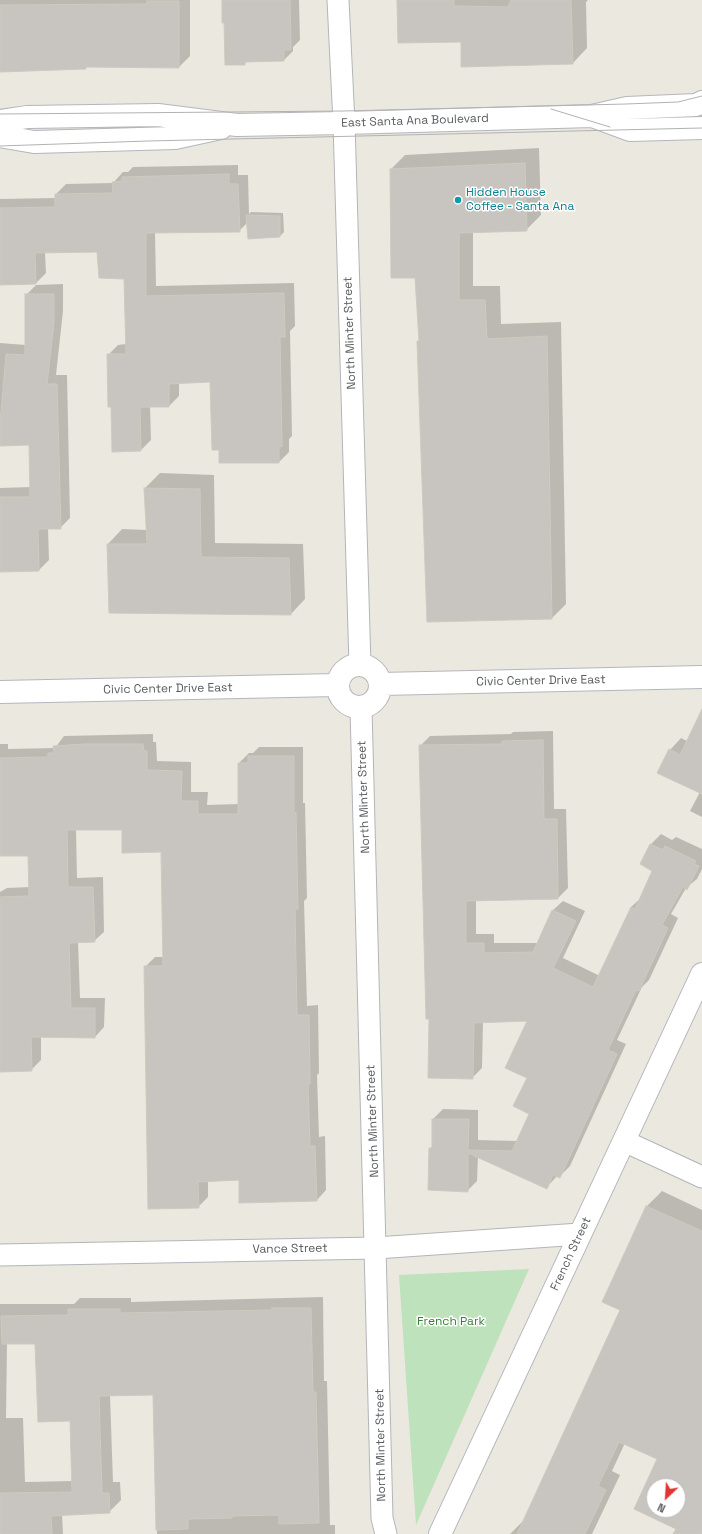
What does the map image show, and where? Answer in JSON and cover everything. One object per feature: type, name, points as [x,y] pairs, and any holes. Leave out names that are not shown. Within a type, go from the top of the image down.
[{"type":"street","name":"North Minter Street","points":[[338,0],[344,123],[360,665]]},
{"type":"street","name":"East Santa Ana Boulevard","points":[[0,121],[27,117],[158,115],[237,125],[344,123],[592,116],[627,108],[699,103]]},
{"type":"street","name":"East Santa Ana Boulevard","points":[[592,116],[630,130],[702,128]]},
{"type":"street","name":"East Santa Ana Boulevard","points":[[0,136],[34,142],[175,138],[237,125]]},
{"type":"street","points":[[360,665],[374,671],[380,684],[379,692],[375,700],[369,705],[361,708],[344,702],[339,694],[337,685],[339,677],[344,670],[352,666],[360,665]]},
{"type":"street","name":"Civic Center Drive East","points":[[380,684],[702,677]]},
{"type":"street","name":"Civic Center Drive East","points":[[0,692],[337,685]]},
{"type":"street","name":"North Minter Street","points":[[361,708],[382,1518],[386,1534]]},
{"type":"street","name":"French Street","points":[[440,1534],[702,974]]},
{"type":"street","points":[[624,1141],[702,1177]]},
{"type":"street","name":"Vance Street","points":[[0,1255],[376,1248],[580,1234]]},
{"type":"green space","name":"French Park","points":[[529,1269],[416,1525],[399,1275]]},
{"type":"building","points":[[222,0],[290,0],[291,50],[284,50],[284,61],[245,62],[245,65],[225,65]]},
{"type":"building","points":[[397,0],[454,0],[454,6],[508,7],[511,0],[571,0],[573,64],[461,67],[461,42],[398,43]]},
{"type":"building","points":[[147,1],[179,1],[179,68],[86,67],[86,69],[0,72],[0,5],[147,4]]},
{"type":"building","points":[[525,163],[527,231],[459,233],[459,300],[485,300],[487,339],[547,336],[552,619],[427,622],[417,341],[419,341],[415,278],[391,278],[390,169]]},
{"type":"building","points":[[229,174],[229,184],[238,184],[240,232],[146,233],[146,296],[284,293],[285,337],[280,337],[282,447],[279,446],[279,463],[219,463],[219,450],[212,450],[210,382],[169,384],[169,407],[140,407],[141,451],[112,452],[111,407],[108,407],[107,354],[126,354],[124,279],[99,278],[97,252],[35,253],[36,284],[0,285],[0,208],[55,207],[55,194],[113,193],[112,182],[122,181],[122,177]]},
{"type":"building","points":[[246,215],[280,216],[280,237],[248,239]]},
{"type":"building","points":[[25,294],[54,294],[54,322],[47,384],[57,384],[61,529],[38,529],[39,571],[0,572],[0,497],[30,497],[29,445],[0,446],[0,413],[6,354],[25,355]]},
{"type":"building","points":[[144,488],[200,489],[201,557],[289,558],[291,615],[109,613],[107,544],[147,544]]},
{"type":"building","points":[[702,709],[702,794],[657,773],[669,749],[680,755]]},
{"type":"building","points":[[543,740],[544,819],[557,819],[558,899],[466,901],[466,943],[484,943],[484,953],[533,952],[552,910],[576,921],[553,968],[593,987],[631,907],[635,909],[652,871],[640,864],[650,844],[663,850],[665,846],[696,861],[694,864],[699,866],[687,890],[683,887],[662,925],[668,928],[639,991],[636,990],[608,1050],[617,1054],[560,1178],[553,1175],[547,1189],[468,1153],[468,1192],[428,1190],[429,1148],[432,1148],[432,1119],[469,1119],[468,1150],[512,1151],[529,1114],[513,1106],[527,1078],[505,1068],[527,1021],[474,1023],[473,1079],[428,1078],[429,1019],[426,1019],[419,745],[502,744],[502,741]]},
{"type":"building","points":[[85,744],[143,744],[144,751],[147,751],[147,770],[182,771],[181,801],[198,801],[198,814],[238,814],[238,763],[248,763],[248,756],[294,756],[294,813],[296,812],[298,909],[295,909],[297,1015],[309,1015],[310,1084],[308,1084],[310,1146],[315,1146],[317,1201],[239,1203],[239,1180],[198,1182],[199,1208],[148,1209],[144,966],[163,966],[161,852],[122,853],[122,830],[67,830],[68,887],[93,887],[95,942],[69,943],[71,1008],[95,1008],[95,1038],[31,1037],[32,1071],[0,1072],[0,897],[29,896],[28,856],[0,856],[0,758],[48,757],[48,753],[54,753],[53,746]]},
{"type":"building","points":[[646,1206],[702,1231],[702,1534],[673,1534],[676,1529],[653,1518],[686,1518],[686,1478],[648,1478],[657,1459],[619,1442],[598,1486],[606,1490],[585,1534],[517,1534],[620,1310],[602,1302]]},
{"type":"building","points":[[272,1308],[311,1308],[313,1392],[316,1392],[319,1523],[279,1524],[279,1515],[232,1516],[232,1518],[188,1519],[188,1529],[156,1530],[153,1395],[99,1396],[102,1493],[109,1493],[110,1513],[51,1516],[52,1534],[0,1534],[0,1493],[72,1492],[70,1421],[38,1422],[35,1344],[2,1344],[1,1316],[68,1315],[68,1309],[120,1309],[120,1313],[272,1310]]},
{"type":"building","points":[[646,1483],[646,1515],[634,1509]]},
{"type":"tram line","points":[[0,114],[343,111],[626,104],[678,102],[702,96]]},
{"type":"tram line","points":[[551,109],[610,127]]},
{"type":"tram line","points":[[0,146],[148,141],[702,128]]},
{"type":"place","name":"Hidden House Coffee - Santa Ana","points":[[458,200]]}]
